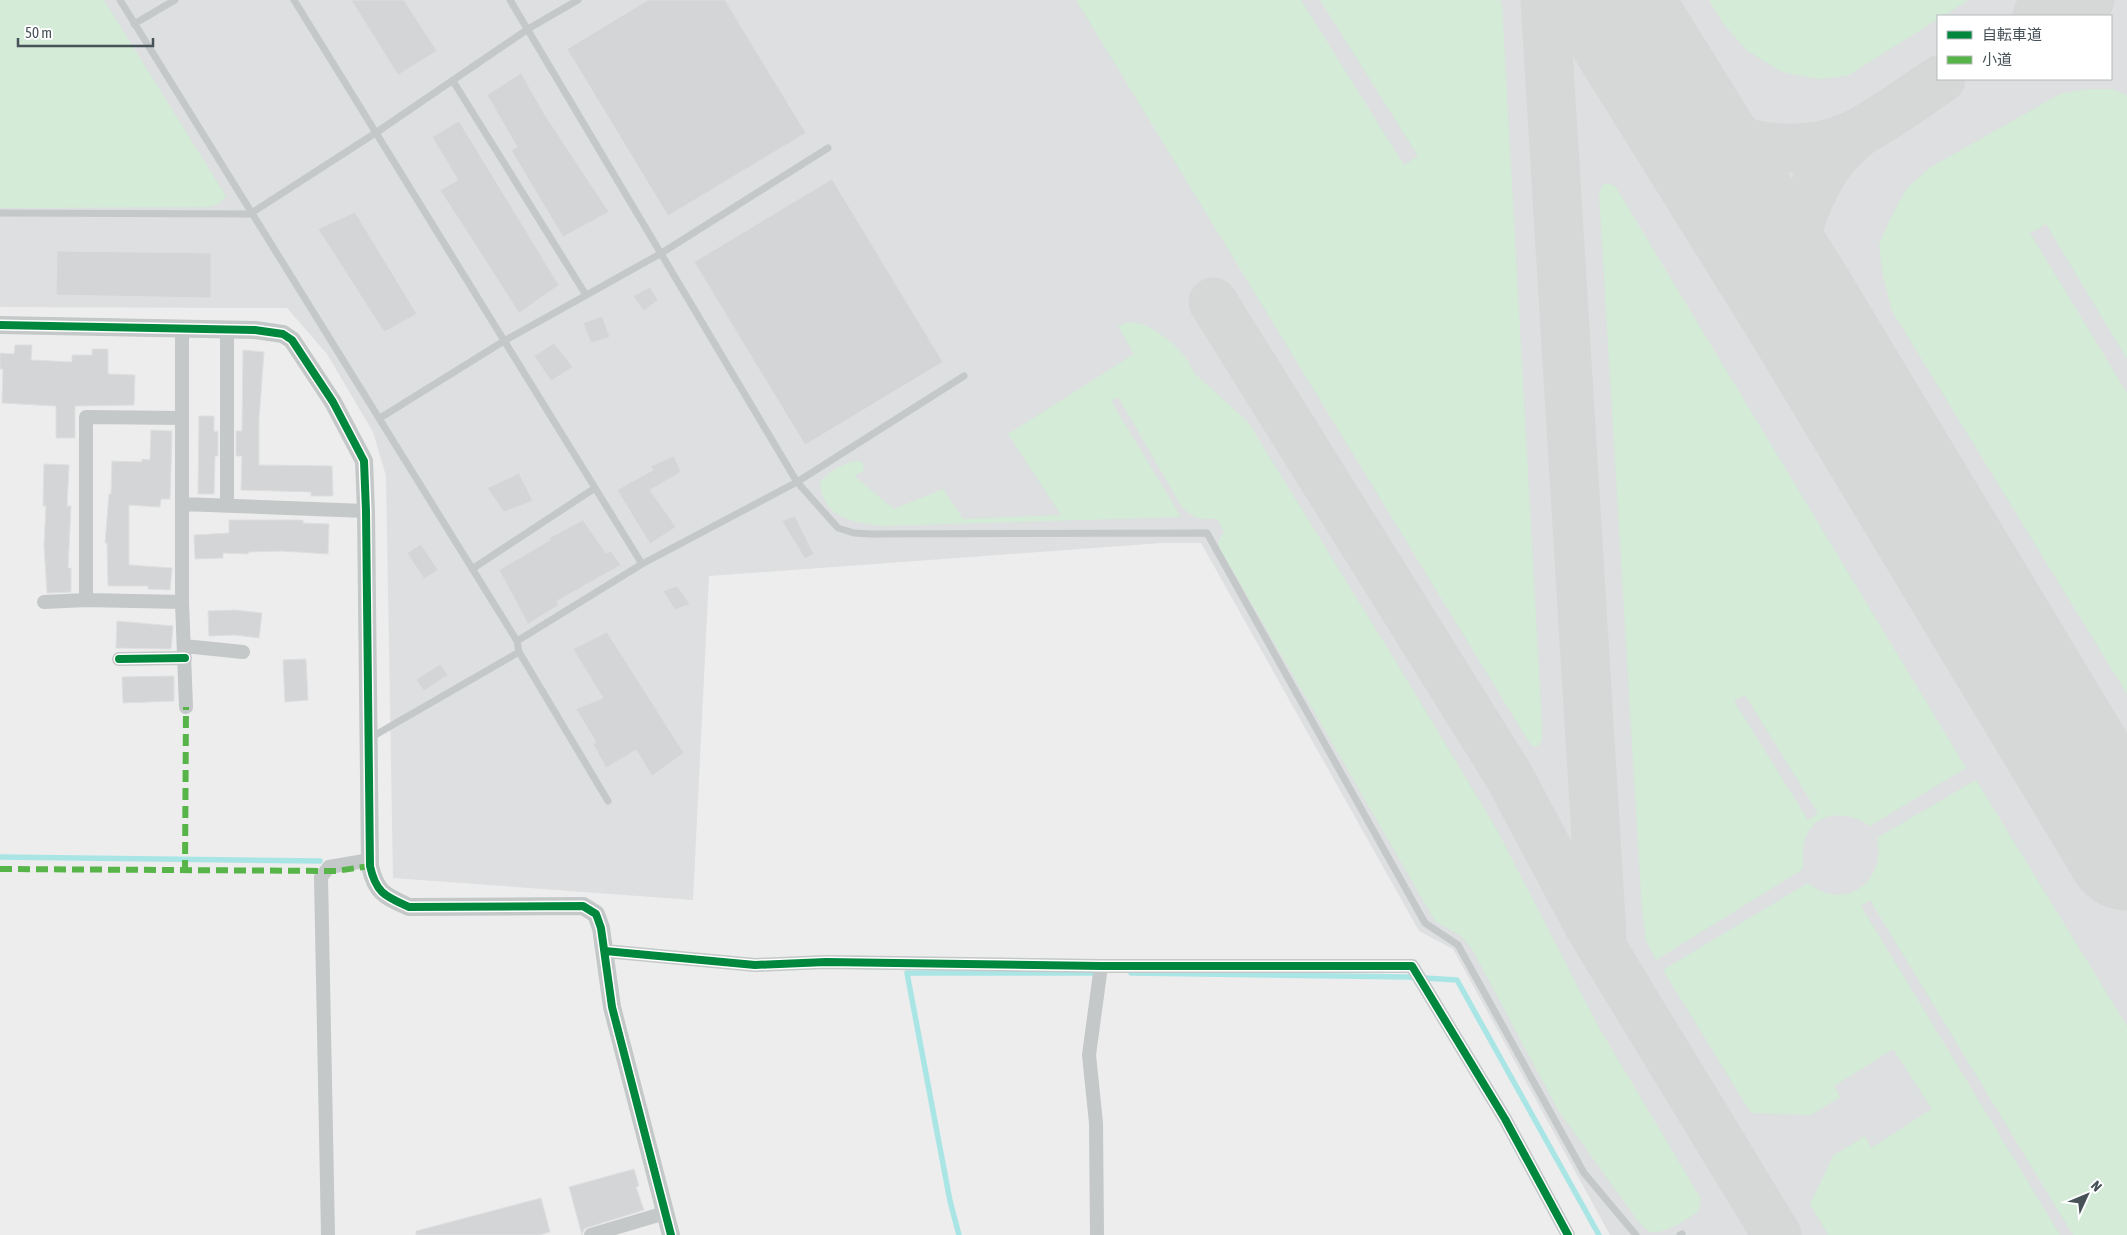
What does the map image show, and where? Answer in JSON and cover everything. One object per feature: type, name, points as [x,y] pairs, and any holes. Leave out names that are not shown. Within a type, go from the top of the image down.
[{"type":"street","points":[[0,325],[255,330],[283,334],[292,340],[333,402],[364,461],[370,860],[374,884],[390,898],[409,907],[583,906],[596,914],[601,928],[605,951],[612,1007],[671,1235]]},
{"type":"street","points":[[182,329],[182,602],[186,707]]},
{"type":"street","points":[[227,329],[227,506]]},
{"type":"street","points":[[86,600],[86,417],[182,418]]},
{"type":"street","points":[[182,504],[366,511]]},
{"type":"street","points":[[44,602],[86,600],[182,602]]},
{"type":"street","points":[[119,659],[184,652],[243,652]]},
{"type":"street","points":[[328,1235],[321,877],[329,867],[370,860]]},
{"type":"street","points":[[605,951],[755,965],[826,962],[1101,966],[1412,966],[1505,1119],[1568,1235]]},
{"type":"street","points":[[1097,1235],[1096,1123],[1089,1055],[1101,966]]},
{"type":"street","points":[[591,1235],[665,1213]]},
{"type":"lane","points":[[120,0],[250,214],[380,418],[517,642],[519,652],[608,801]]},
{"type":"lane","points":[[134,24],[175,0]]},
{"type":"lane","points":[[294,0],[642,564]]},
{"type":"lane","points":[[510,0],[797,482],[818,508],[838,528],[854,533],[1207,533],[1424,923],[1458,945],[1584,1174],[1636,1235]]},
{"type":"lane","points":[[0,213],[250,214],[377,132],[528,29],[578,0]]},
{"type":"lane","points":[[453,80],[586,295]]},
{"type":"lane","points":[[380,418],[504,341],[660,254],[828,148]]},
{"type":"lane","points":[[517,642],[642,564],[797,482],[964,376]]},
{"type":"lane","points":[[472,569],[596,488]]},
{"type":"lane","points":[[368,738],[519,652]]},
{"type":"shaded area","points":[[0,0],[2127,0],[2127,1235],[1610,1235],[1453,949],[1419,931],[1201,543],[1162,543],[709,576],[693,900],[393,878],[386,476],[373,432],[327,354],[287,308],[0,307]]},
{"type":"green space","points":[[0,0],[104,0],[226,196],[219,204],[209,207],[0,208]]},
{"type":"green space","points":[[1076,0],[1301,0],[1404,165],[1418,156],[1320,0],[1500,0],[1502,4],[1542,725],[1542,740],[1538,746],[1532,746],[1527,739]]},
{"type":"green space","points":[[1709,0],[1969,0],[1945,15],[1937,15],[1937,20],[1847,76],[1819,79],[1782,72],[1746,50],[1722,22]]},
{"type":"green space","points":[[2087,89],[2112,89],[2127,95],[2127,359],[2046,224],[2030,233],[2127,393],[2127,694],[1892,311],[1883,275],[1879,245],[1892,215],[1908,187],[1931,167],[2060,94]]},
{"type":"green space","points":[[1607,183],[1615,186],[1966,768],[1870,826],[1862,821],[1844,816],[1826,818],[1818,822],[1811,828],[1806,837],[1803,869],[1656,960],[1646,941],[1642,911],[1599,194],[1602,186]],"holes":[[[1745,695],[1818,813],[1808,820],[1734,701]]]},
{"type":"green space","points":[[1129,322],[1142,324],[1156,331],[1172,343],[1186,358],[1195,374],[1248,422],[1412,688],[1496,828],[1598,1026],[1701,1199],[1699,1210],[1683,1222],[1662,1231],[1650,1232],[1646,1229],[1638,1221],[1558,1110],[1472,949],[1461,936],[1435,921],[1219,547],[1219,539],[1224,533],[1217,519],[1198,518],[1182,507],[1118,397],[1111,401],[1181,517],[882,526],[850,520],[833,511],[826,504],[820,482],[838,467],[849,462],[860,461],[864,466],[863,471],[854,476],[894,509],[943,489],[963,519],[1061,515],[1008,434],[1134,354],[1118,326]]},
{"type":"green space","points":[[1976,780],[2127,1026],[2127,1235],[2073,1235],[1870,900],[1861,906],[2060,1235],[1828,1235],[1810,1204],[1833,1156],[1865,1136],[1871,1148],[1932,1109],[1893,1049],[1834,1086],[1840,1097],[1811,1115],[1751,1113],[1663,970],[1808,883],[1822,891],[1836,895],[1849,893],[1860,888],[1869,879],[1876,867],[1878,854],[1877,838]]},
{"type":"building","points":[[351,0],[404,0],[437,51],[398,75]]},
{"type":"building","points":[[648,0],[725,0],[806,133],[668,216],[567,49]]},
{"type":"building","points":[[521,73],[545,115],[609,212],[563,237],[511,150],[517,147],[487,95]]},
{"type":"building","points":[[459,121],[559,285],[519,313],[440,190],[458,180],[432,137]]},
{"type":"building","points":[[832,179],[943,362],[805,445],[694,262]]},
{"type":"building","points":[[355,212],[417,314],[384,332],[318,229]]},
{"type":"building","points":[[57,251],[211,253],[211,298],[56,295]]},
{"type":"building","points":[[650,287],[658,300],[644,311],[633,296]]},
{"type":"building","points":[[602,316],[610,337],[591,343],[583,323]]},
{"type":"building","points":[[554,343],[573,367],[551,381],[534,356]]},
{"type":"building","points":[[15,345],[32,345],[31,360],[72,362],[72,355],[92,355],[92,349],[108,349],[108,374],[135,375],[134,405],[75,406],[75,438],[56,438],[56,406],[2,403],[3,369],[0,369],[0,353],[14,354]]},
{"type":"building","points":[[243,350],[264,352],[259,419],[259,465],[332,466],[333,496],[311,496],[311,492],[241,490],[242,456],[236,456],[236,431],[242,431]]},
{"type":"building","points":[[199,416],[214,416],[214,432],[218,431],[218,456],[215,456],[214,494],[198,494]]},
{"type":"building","points":[[151,430],[172,431],[170,499],[161,499],[160,507],[129,505],[129,565],[172,568],[170,590],[148,589],[148,586],[108,586],[107,543],[105,543],[109,494],[111,494],[112,461],[142,462],[142,459],[150,460]]},
{"type":"building","points":[[674,456],[681,472],[650,490],[676,527],[650,544],[617,490],[653,470],[651,466]]},
{"type":"building","points":[[44,464],[69,465],[67,506],[71,506],[68,568],[71,568],[71,592],[47,593],[44,545],[46,506],[43,506]]},
{"type":"building","points":[[519,473],[533,501],[504,512],[487,488]]},
{"type":"building","points":[[795,516],[814,554],[805,559],[782,521]]},
{"type":"building","points":[[229,520],[303,520],[303,523],[329,524],[328,554],[282,551],[249,552],[248,554],[223,553],[223,558],[195,559],[194,535],[229,533]]},
{"type":"building","points":[[583,520],[606,553],[611,551],[621,565],[557,601],[559,605],[528,624],[499,570],[550,540],[549,538]]},
{"type":"building","points":[[421,544],[438,570],[424,579],[407,553]]},
{"type":"building","points":[[677,586],[690,604],[675,610],[663,591]]},
{"type":"building","points":[[235,610],[262,613],[259,638],[235,635],[209,636],[208,611]]},
{"type":"building","points":[[117,621],[173,626],[171,649],[116,648]]},
{"type":"building","points":[[607,632],[684,753],[652,776],[636,750],[606,768],[593,744],[596,742],[576,709],[603,698],[573,649]]},
{"type":"building","points":[[306,659],[308,700],[285,702],[283,660]]},
{"type":"building","points":[[440,664],[448,675],[424,691],[416,680]]},
{"type":"building","points":[[174,676],[174,701],[123,703],[122,677]]},
{"type":"building","points":[[634,1169],[639,1186],[636,1187],[644,1210],[584,1229],[582,1235],[569,1187]]},
{"type":"building","points":[[541,1198],[550,1232],[540,1235],[416,1235],[416,1231]]},
{"type":"waterway","points":[[0,857],[320,861]]},
{"type":"waterway","points":[[959,1235],[950,1201],[907,973],[1099,973]]},
{"type":"waterway","points":[[1131,973],[1408,977],[1457,980],[1599,1235]]},
{"type":"taxiway","points":[[1545,0],[1602,936]]},
{"type":"taxiway","points":[[2037,15],[2071,3],[2090,0]]},
{"type":"taxiway","points":[[1677,106],[1706,128],[1728,137],[1766,147],[1805,147],[1843,139],[1861,131],[1940,80]]},
{"type":"taxiway","points":[[1797,302],[1792,262],[1803,214],[1816,185],[1832,159],[1861,131]]},
{"type":"taxiway","points":[[1213,302],[1509,776],[1589,926],[1777,1235]]},
{"type":"runway","points":[[1609,0],[1797,302],[2127,850]]},
{"type":"marked path","points":[[185,872],[186,707]]},
{"type":"marked path","points":[[0,869],[336,871],[370,866]]},
{"type":"cycle path","points":[[0,325],[255,330],[283,334],[292,340],[333,402],[364,461],[370,866],[372,875],[383,892],[409,907],[583,906],[596,914],[601,928],[612,1007],[671,1235]]},
{"type":"cycle path","points":[[119,659],[185,658]]},
{"type":"cycle path","points":[[605,951],[755,965],[826,962],[1101,966],[1412,966],[1505,1119],[1568,1235]]}]
